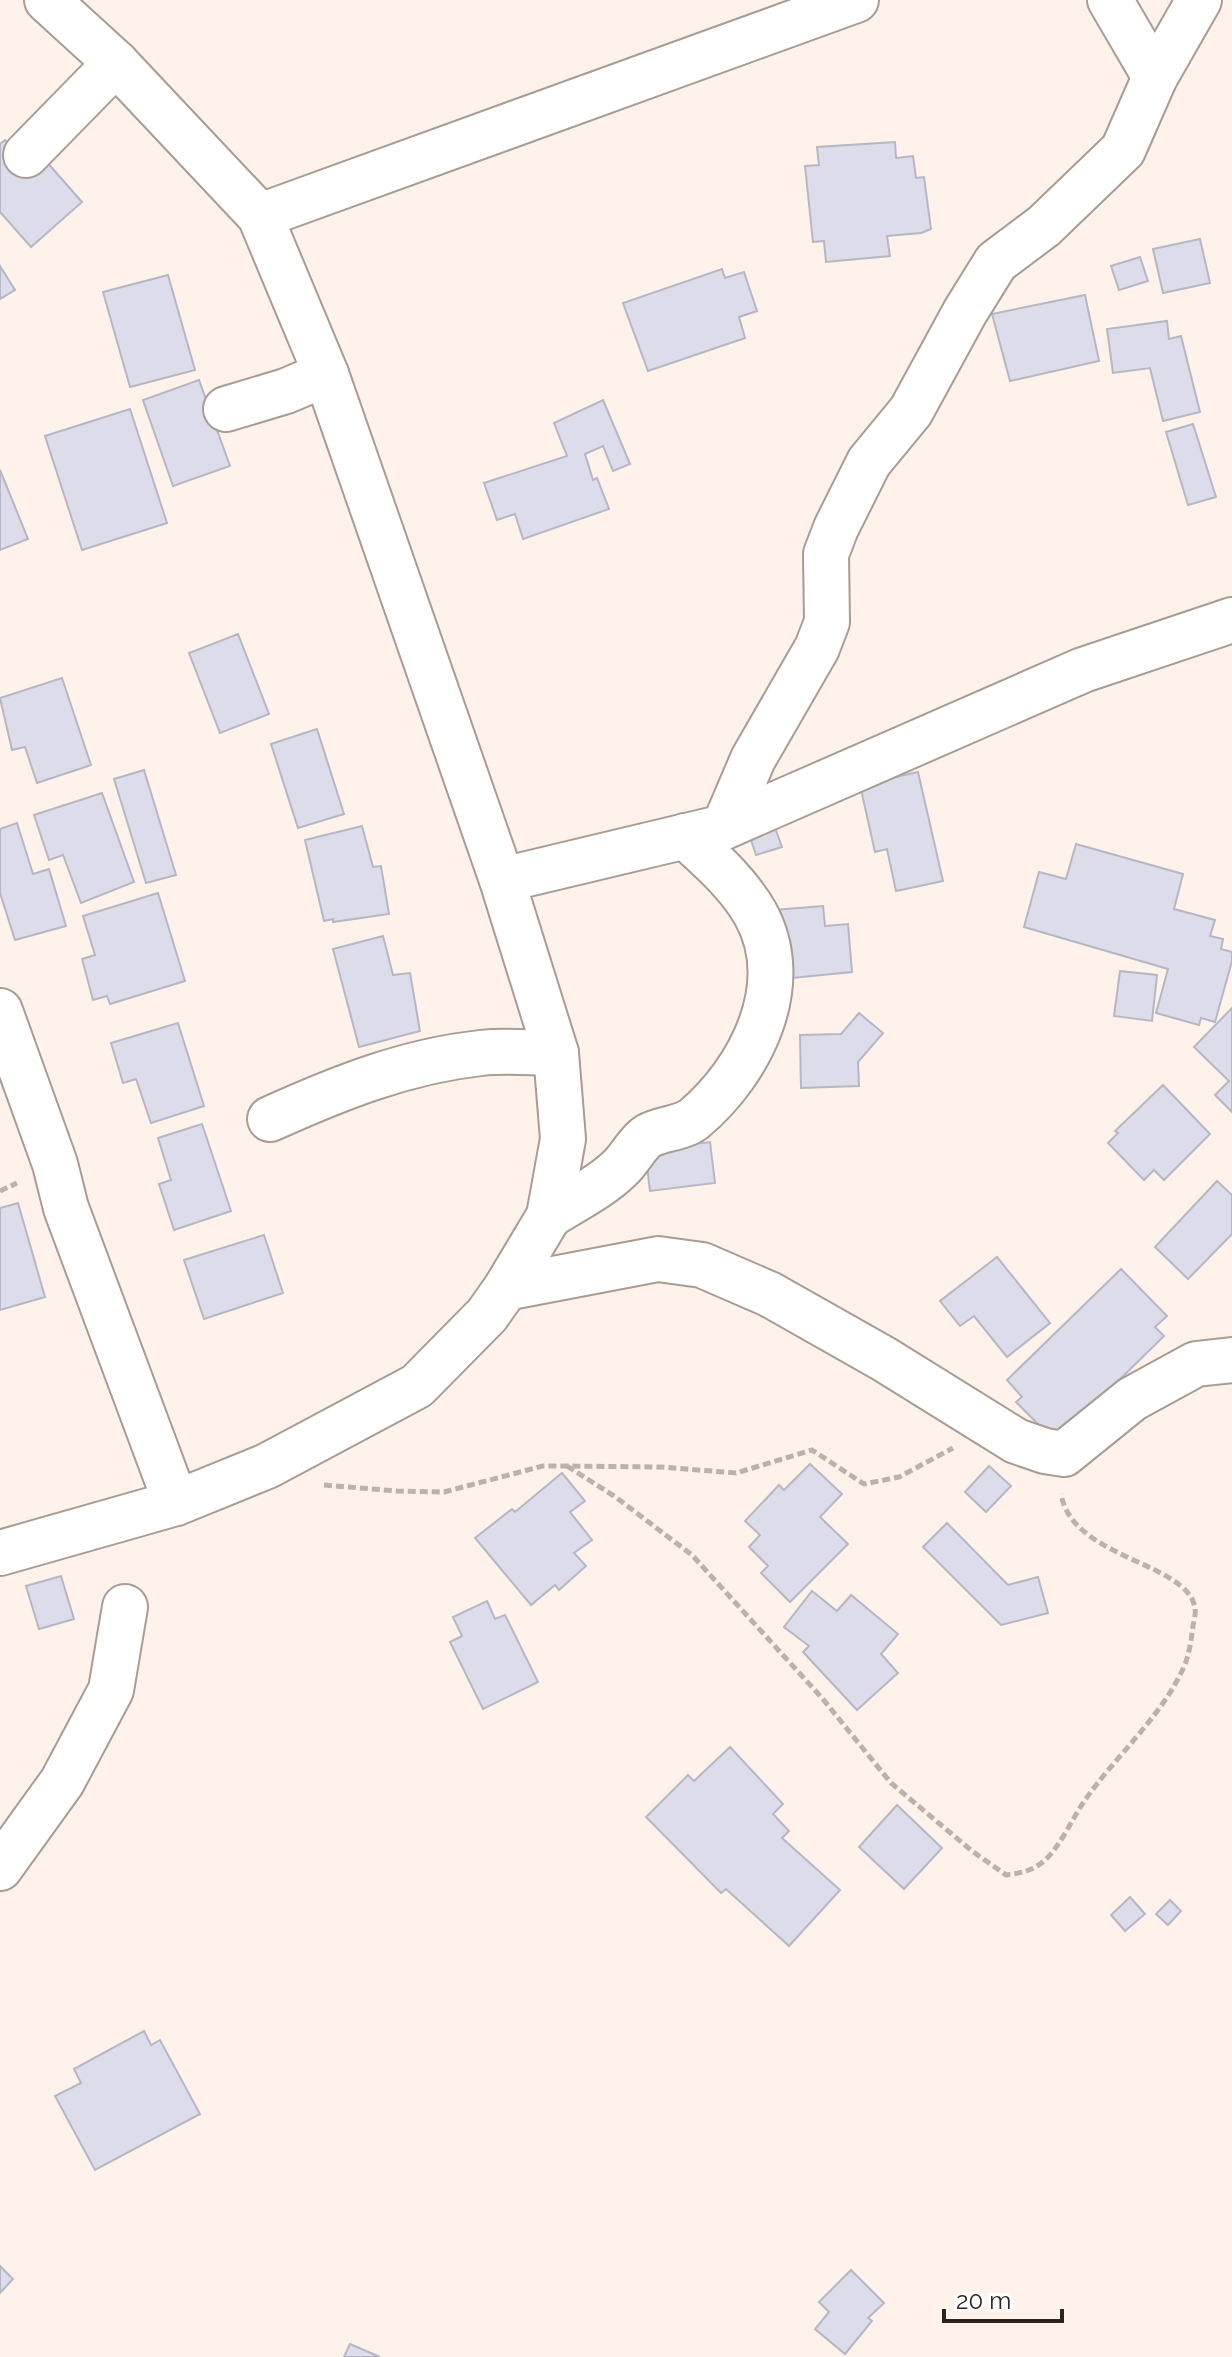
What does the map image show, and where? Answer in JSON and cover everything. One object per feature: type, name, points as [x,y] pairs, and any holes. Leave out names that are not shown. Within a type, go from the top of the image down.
[{"type":"street","points":[[0,1553],[176,1503],[267,1466],[417,1386],[487,1315],[549,1216],[563,1139],[556,1053],[502,880],[326,374],[260,216],[116,63],[47,0]]},
{"type":"street","points":[[260,216],[856,0]]},
{"type":"street","points":[[1110,0],[1155,77]]},
{"type":"street","points":[[705,831],[753,759],[817,648],[827,622],[826,554],[869,462],[911,411],[996,262],[1044,226],[1123,150],[1155,77],[1199,0]]},
{"type":"street","points":[[26,155],[116,63]]},
{"type":"street","points":[[226,409],[286,391],[326,374]]},
{"type":"street","points":[[502,880],[705,831],[1083,670],[1232,620]]},
{"type":"street","points":[[549,1216],[620,1169],[647,1136],[691,1122],[722,1092],[745,1060],[761,1027],[770,987],[768,944],[755,914],[728,875],[705,831]]},
{"type":"street","points":[[0,1011],[55,1164],[66,1208],[176,1503]]},
{"type":"street","points":[[270,1119],[340,1088],[401,1067],[483,1053],[556,1053]]},
{"type":"street","points":[[506,1288],[658,1259],[702,1265],[769,1294],[872,1351],[1016,1441],[1064,1454],[1132,1399],[1196,1364],[1232,1360]]},
{"type":"street","points":[[0,1868],[62,1782],[111,1690],[125,1607]]},
{"type":"path","points":[[267,1466],[306,1483],[367,1490],[444,1492],[543,1466],[661,1467],[736,1473],[812,1450],[864,1484],[899,1477],[952,1449],[977,1418]]},
{"type":"path","points":[[567,1466],[617,1498],[692,1555],[822,1698],[891,1783],[972,1851],[1006,1875],[1027,1872],[1046,1859],[1087,1798],[1163,1701],[1182,1673],[1191,1648],[1195,1607],[1189,1594],[1177,1583],[1098,1542],[1075,1525],[1066,1513],[1059,1478],[1064,1454]]},
{"type":"building","points":[[5,140],[33,171],[45,160],[82,202],[31,247],[0,212],[0,144]]},
{"type":"building","points":[[895,142],[896,158],[913,156],[916,178],[924,177],[931,229],[887,236],[890,256],[826,262],[824,241],[813,242],[805,166],[819,165],[817,147]]},
{"type":"building","points":[[1200,239],[1210,283],[1163,293],[1153,249]]},
{"type":"building","points":[[1140,257],[1148,281],[1119,290],[1111,266]]},
{"type":"building","points":[[0,266],[15,290],[0,299]]},
{"type":"building","points":[[722,269],[725,278],[744,272],[757,311],[739,317],[745,338],[648,371],[623,303]]},
{"type":"building","points":[[168,275],[195,370],[130,387],[103,292]]},
{"type":"building","points":[[1085,295],[1099,361],[1010,381],[992,314]]},
{"type":"building","points":[[1167,321],[1169,339],[1181,336],[1200,412],[1163,421],[1150,368],[1113,373],[1107,329]]},
{"type":"building","points":[[199,380],[230,466],[173,486],[143,400]]},
{"type":"building","points":[[603,400],[630,464],[613,471],[603,446],[585,454],[593,480],[597,478],[609,509],[523,539],[515,514],[497,520],[484,483],[567,456],[554,423]]},
{"type":"building","points":[[130,409],[167,523],[82,550],[45,436]]},
{"type":"building","points":[[1193,424],[1216,497],[1188,505],[1166,432]]},
{"type":"building","points":[[0,470],[28,539],[0,550]]},
{"type":"building","points":[[238,634],[269,714],[220,733],[189,653]]},
{"type":"building","points":[[62,678],[91,765],[37,783],[25,747],[12,750],[0,698]]},
{"type":"building","points":[[317,729],[344,814],[298,828],[271,744]]},
{"type":"building","points":[[144,770],[176,875],[146,883],[114,779]]},
{"type":"building","points":[[918,772],[943,881],[896,891],[887,849],[875,852],[860,785]]},
{"type":"building","points":[[102,793],[134,882],[81,903],[63,855],[49,860],[34,815]]},
{"type":"building","points":[[771,817],[782,847],[756,855],[746,825]]},
{"type":"building","points":[[17,823],[33,874],[49,869],[66,926],[15,940],[0,893],[0,829]]},
{"type":"building","points":[[362,826],[373,867],[381,866],[389,914],[324,921],[305,840]]},
{"type":"building","points":[[1076,844],[1183,874],[1174,909],[1215,920],[1210,936],[1223,939],[1221,949],[1232,952],[1215,1022],[1201,1018],[1199,1025],[1156,1013],[1168,969],[1024,927],[1039,872],[1066,879]]},
{"type":"building","points":[[158,893],[185,981],[110,1004],[107,996],[93,1000],[82,959],[95,955],[83,916]]},
{"type":"building","points":[[823,906],[825,926],[848,924],[852,972],[782,979],[774,910]]},
{"type":"building","points":[[383,936],[393,975],[410,973],[420,1031],[359,1047],[333,949]]},
{"type":"building","points":[[1120,971],[1157,975],[1152,1021],[1114,1016]]},
{"type":"building","points":[[1232,1008],[1232,1112],[1215,1095],[1229,1081],[1194,1047]]},
{"type":"building","points":[[859,1013],[883,1033],[858,1062],[859,1086],[801,1088],[800,1035],[841,1034]]},
{"type":"building","points":[[178,1023],[204,1106],[151,1123],[136,1079],[123,1083],[111,1043]]},
{"type":"building","points":[[1163,1085],[1210,1134],[1164,1180],[1154,1170],[1144,1180],[1108,1143],[1118,1133],[1115,1131]]},
{"type":"building","points":[[202,1124],[231,1211],[174,1230],[159,1184],[171,1180],[158,1138]]},
{"type":"building","points":[[710,1142],[715,1183],[650,1191],[645,1150]]},
{"type":"building","points":[[1217,1181],[1232,1195],[1232,1234],[1188,1279],[1155,1247]]},
{"type":"building","points":[[18,1203],[45,1297],[0,1310],[0,1208]]},
{"type":"building","points":[[264,1235],[283,1293],[204,1319],[184,1260]]},
{"type":"building","points":[[997,1257],[1050,1323],[1007,1357],[974,1316],[960,1326],[940,1301]]},
{"type":"building","points":[[1121,1269],[1167,1316],[1155,1327],[1164,1336],[1056,1442],[1016,1402],[1022,1397],[1007,1380]]},
{"type":"building","points":[[810,1464],[842,1494],[820,1517],[848,1544],[790,1602],[761,1573],[768,1566],[749,1547],[760,1535],[745,1521],[779,1485],[784,1490]]},
{"type":"building","points":[[989,1466],[1011,1486],[986,1512],[965,1492]]},
{"type":"building","points":[[562,1473],[585,1501],[570,1512],[592,1540],[574,1553],[586,1566],[559,1590],[555,1585],[531,1605],[475,1538],[512,1509],[515,1512]]},
{"type":"building","points":[[947,1523],[1008,1585],[1038,1577],[1048,1613],[1001,1625],[923,1547]]},
{"type":"building","points":[[61,1576],[74,1619],[39,1629],[26,1586]]},
{"type":"building","points":[[812,1591],[837,1611],[851,1595],[898,1634],[881,1654],[898,1673],[857,1710],[803,1652],[809,1646],[784,1627]]},
{"type":"building","points":[[487,1601],[495,1619],[505,1615],[538,1682],[483,1709],[450,1642],[462,1636],[453,1617]]},
{"type":"building","points":[[730,1747],[783,1804],[773,1814],[789,1831],[782,1838],[840,1890],[789,1946],[726,1889],[721,1893],[646,1817],[688,1775],[694,1781]]},
{"type":"building","points":[[897,1805],[942,1848],[904,1889],[859,1847]]},
{"type":"building","points":[[1130,1897],[1145,1914],[1125,1931],[1111,1915]]},
{"type":"building","points":[[1170,1900],[1181,1911],[1168,1925],[1156,1914]]},
{"type":"building","points":[[144,2031],[151,2045],[160,2040],[200,2114],[95,2170],[55,2096],[81,2083],[74,2069]]},
{"type":"building","points":[[0,2266],[13,2279],[0,2293]]},
{"type":"building","points":[[851,2270],[884,2303],[868,2318],[872,2321],[845,2354],[815,2329],[829,2312],[819,2302]]},
{"type":"building","points":[[350,2344],[380,2357],[344,2357]]}]
